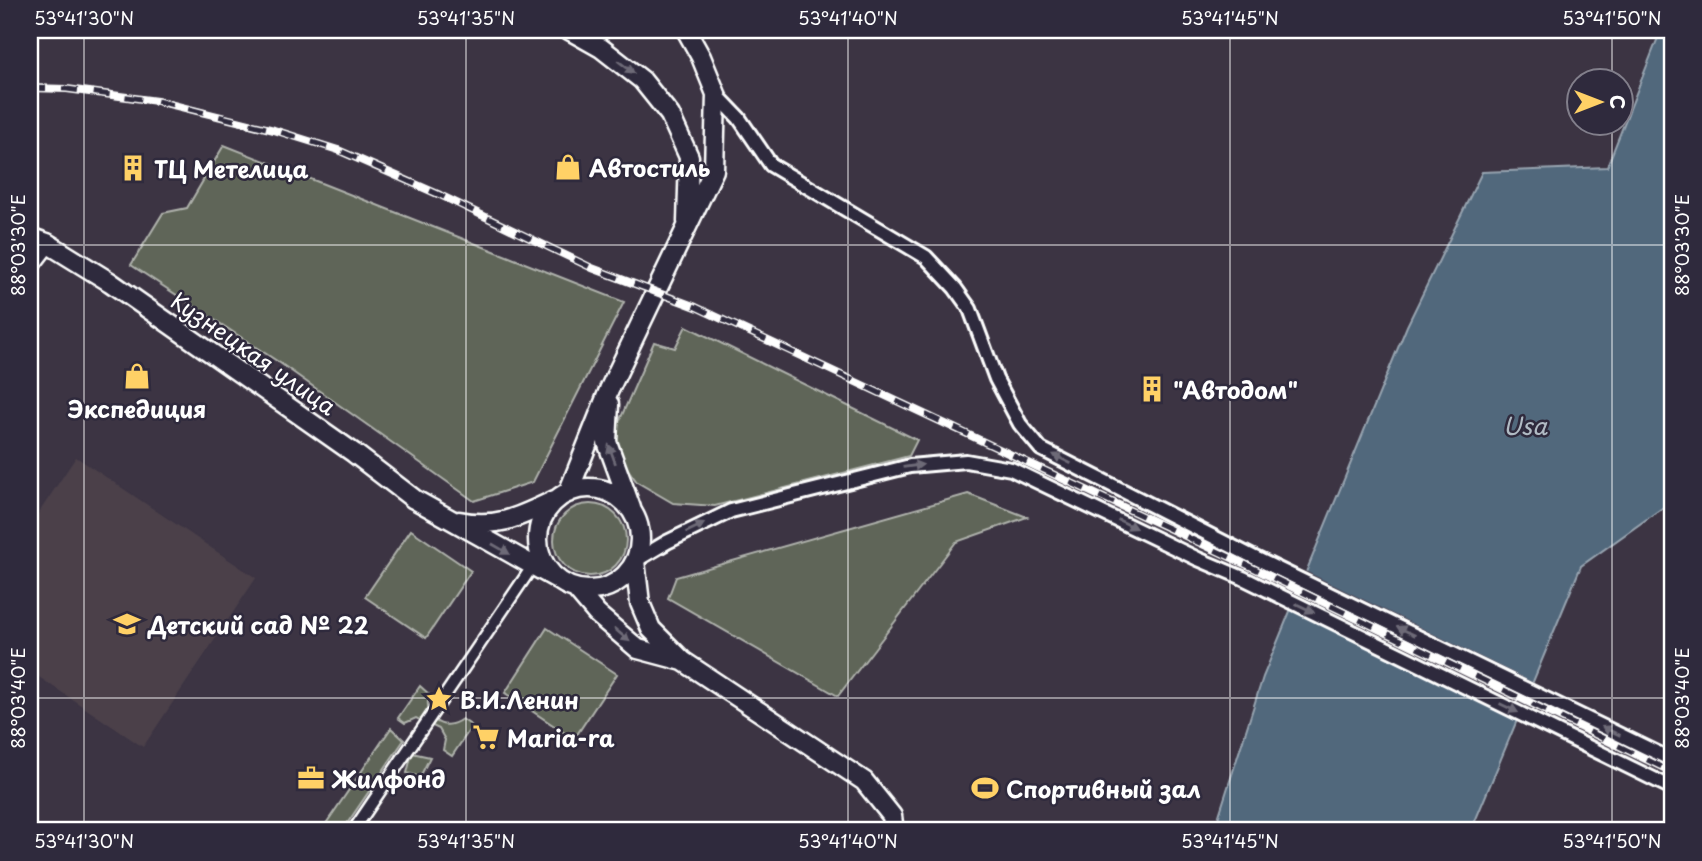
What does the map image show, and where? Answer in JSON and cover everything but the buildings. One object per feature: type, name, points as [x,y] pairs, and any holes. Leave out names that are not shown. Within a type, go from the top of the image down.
[{"type":"main road","points":[[569,30],[601,48],[642,79],[670,115],[689,157],[687,231]]},
{"type":"main road","points":[[635,561],[627,573],[610,585],[589,590],[575,588],[557,579],[543,561],[538,539],[540,524],[547,510],[563,496],[609,390],[714,170],[716,94],[701,57],[686,30]]},
{"type":"main road","points":[[30,265],[38,240]]},
{"type":"main road","name":"Кузнецкая улица","points":[[38,240],[110,282],[354,453],[414,499],[557,579]]},
{"type":"main road","points":[[609,390],[607,442],[640,538],[635,561],[640,603],[651,629],[683,661],[864,781],[893,823]]},
{"type":"main road","points":[[446,518],[478,525],[512,520],[582,488],[605,491],[625,503],[634,515]]},
{"type":"main road","points":[[575,588],[597,614],[638,649],[683,661]]},
{"type":"street","points":[[716,94],[739,118],[771,165],[926,257],[955,288],[970,309],[996,379],[1020,424],[1041,449],[1253,557],[1672,760]]},
{"type":"street","points":[[635,561],[731,511],[910,466],[966,461],[1011,469],[1198,559],[1244,578],[1672,788]]},
{"type":"street","points":[[353,831],[531,566]]},
{"type":"shaded area","name":"Детский сад № 22","points":[[76,457],[256,578],[143,747],[30,671],[30,526]]},
{"type":"green space","points":[[224,145],[624,302],[533,482],[474,501],[280,363],[131,265],[163,213],[187,208]]},
{"type":"green space","points":[[686,326],[917,440],[909,456],[715,506],[673,503],[637,482],[620,458],[615,431],[654,342],[675,348]]},
{"type":"green space","points":[[968,494],[1027,517],[956,542],[838,696],[668,598],[676,577]]},
{"type":"green space","points":[[590,504],[604,507],[616,514],[623,526],[626,540],[623,554],[616,566],[604,573],[590,576],[576,573],[564,566],[557,554],[554,540],[557,526],[564,514],[576,507]]},
{"type":"green space","points":[[411,530],[471,571],[426,638],[365,597]]},
{"type":"green space","points":[[547,628],[617,674],[574,739],[505,693]]},
{"type":"green space","points":[[420,686],[429,694],[429,710],[435,721],[447,725],[462,719],[472,726],[452,756],[443,750],[445,740],[439,729],[416,718],[405,723],[398,718]]},
{"type":"green space","points":[[391,728],[404,740],[342,831],[321,831]]},
{"type":"green space","points":[[412,753],[430,757],[420,777],[407,773]]},
{"type":"water","name":"Usa","points":[[1661,30],[1672,30],[1672,501],[1581,566],[1471,831],[1214,831],[1263,677],[1407,326],[1482,172],[1607,167],[1619,136],[1636,136],[1636,93]]},
{"type":"pier","points":[[1303,570],[1536,684],[1520,721],[1288,608]]},
{"type":"railway","points":[[30,88],[67,89],[157,101],[274,130],[338,150],[440,195],[592,268],[696,307],[1249,566],[1672,772]]},
{"type":"place","name":"Автостиль","points":[[568,167]]},
{"type":"place","name":"ТЦ Метелица","points":[[133,168]]},
{"type":"place","name":"Экспедиция","points":[[137,376]]},
{"type":"place","name":"\"Автодом\"","points":[[1152,389]]},
{"type":"place","name":"Детский сад № 22","points":[[127,624]]},
{"type":"place","name":"В.И.Ленин","points":[[439,699]]},
{"type":"place","name":"Maria-ra","points":[[486,737]]},
{"type":"place","name":"Жилфонд","points":[[311,778]]},
{"type":"place","name":"Спортивный зал","points":[[985,788]]}]
